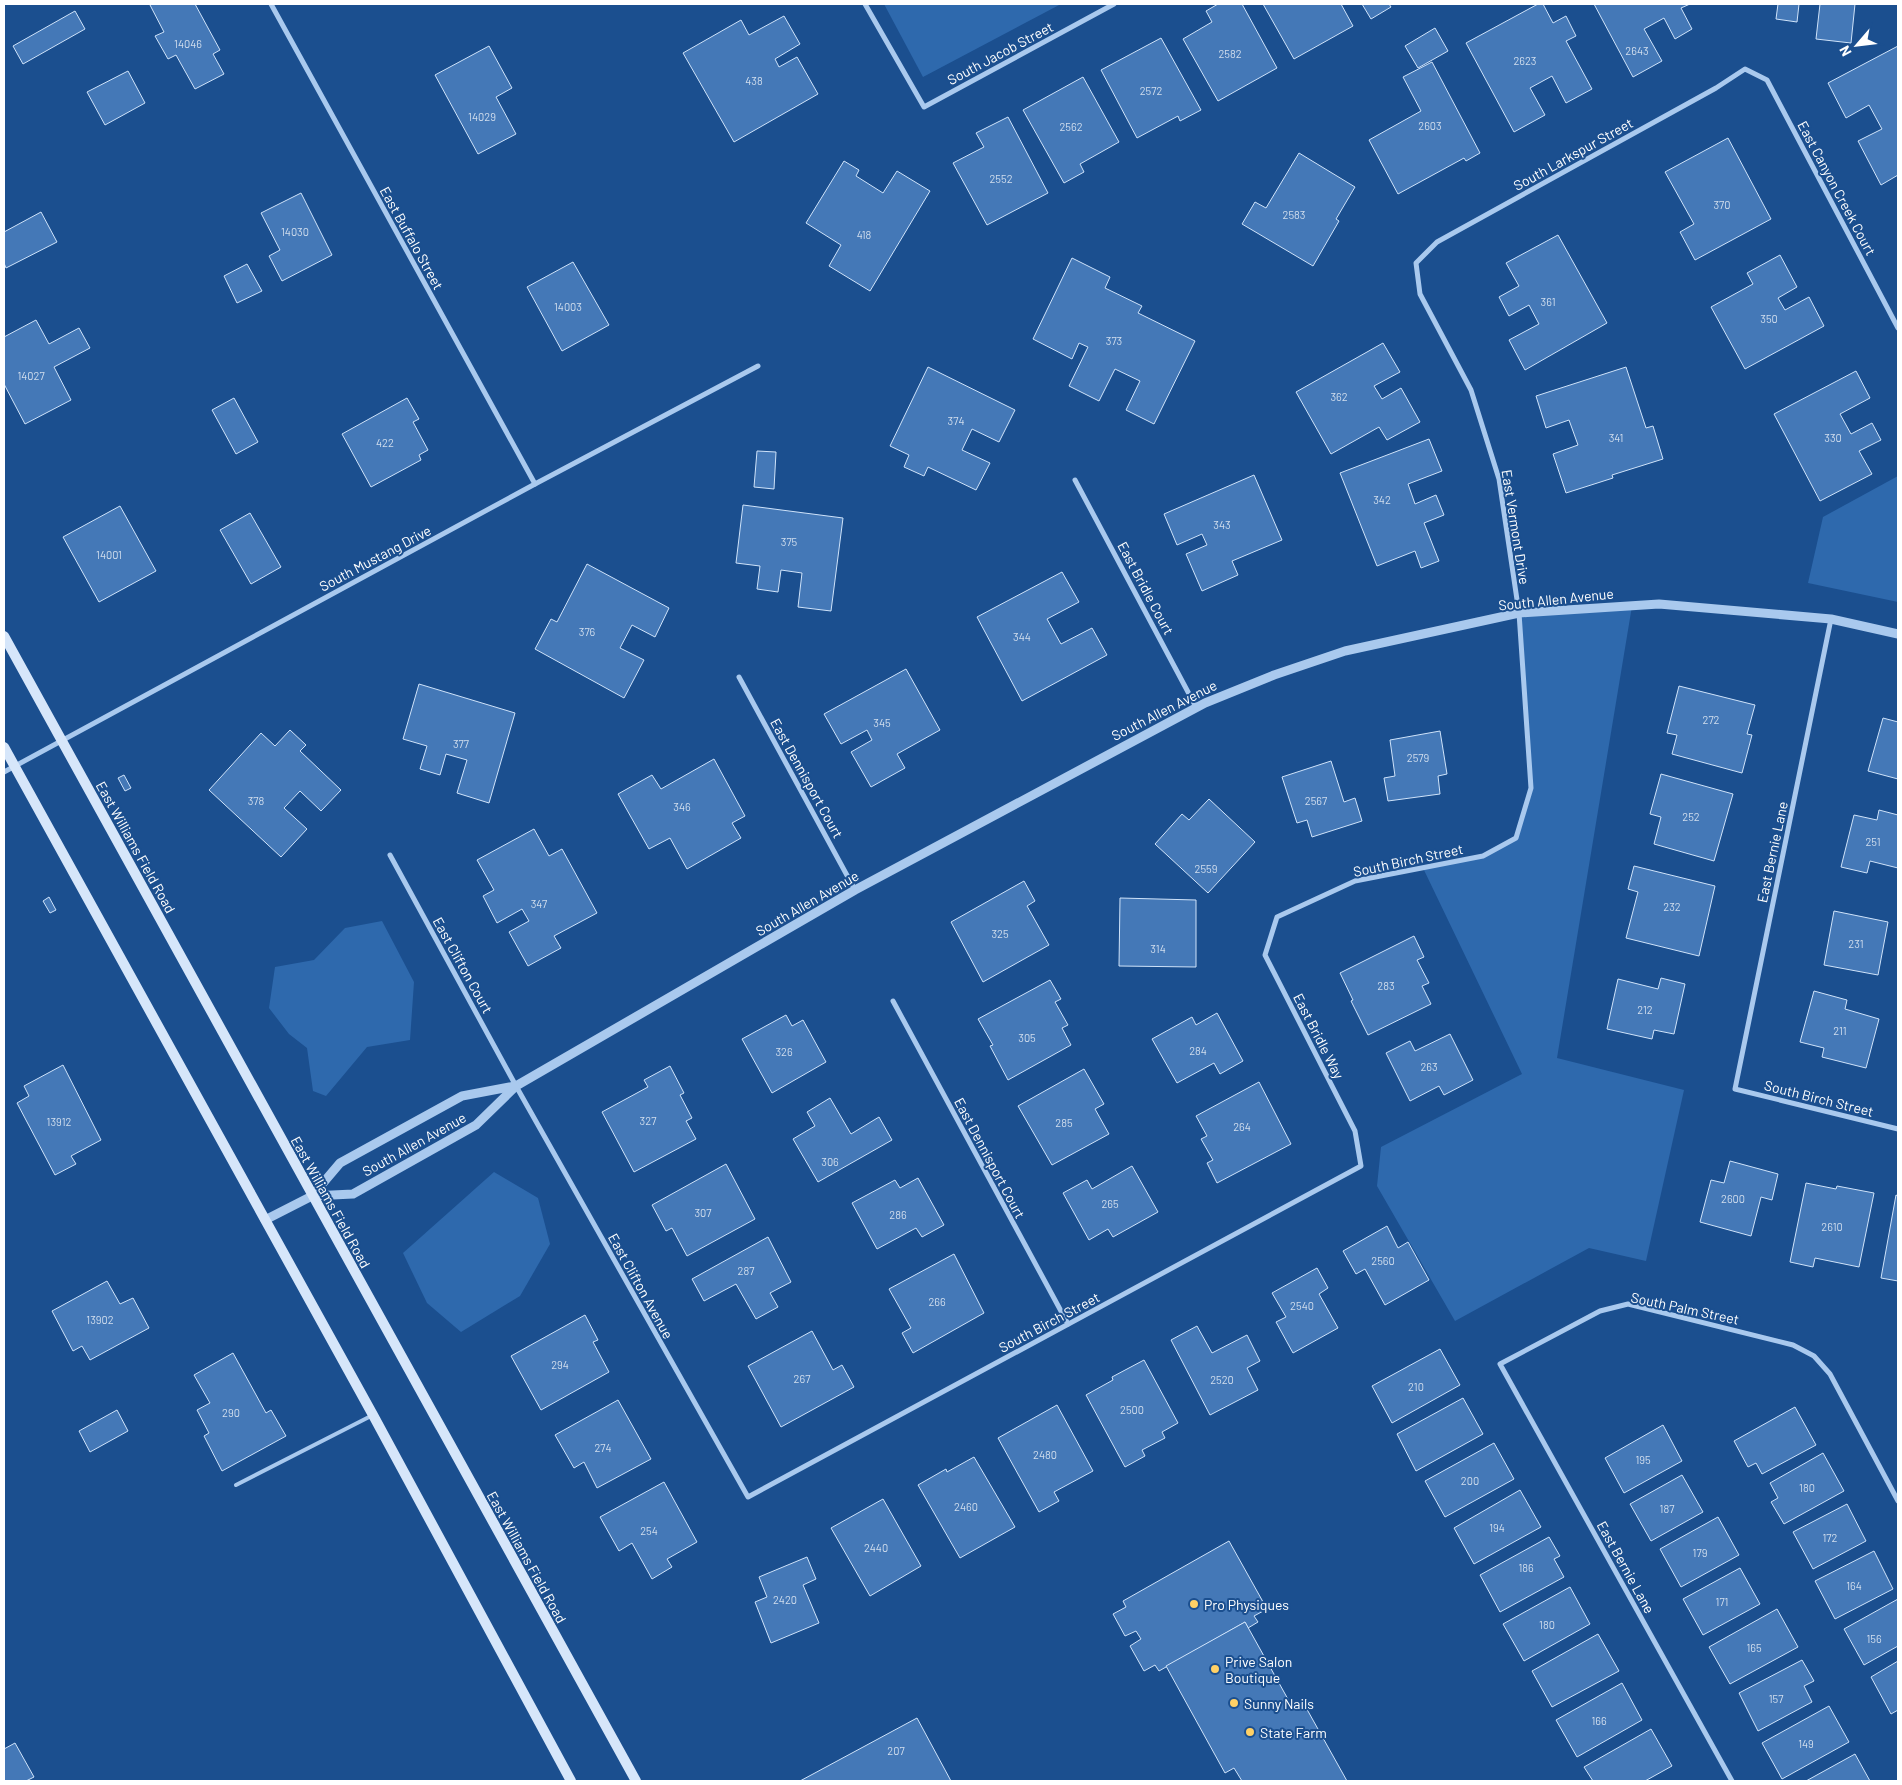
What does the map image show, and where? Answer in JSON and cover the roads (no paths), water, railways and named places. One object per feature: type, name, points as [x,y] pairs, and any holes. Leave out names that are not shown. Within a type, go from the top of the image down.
[{"type":"main road","name":"East Williams Field Road","points":[[4,636],[636,1781]]},
{"type":"main road","points":[[4,747],[373,1415],[569,1781]]},
{"type":"street","name":"East Buffalo Street","points":[[271,4],[535,484]]},
{"type":"street","name":"South Jacob Street","points":[[865,4],[924,107],[1114,4]]},
{"type":"street","name":"South Larkspur Street","points":[[1416,263],[1437,242],[1716,88],[1745,69]]},
{"type":"street","name":"East Canyon Creek Court","points":[[1745,69],[1766,80],[1898,328]]},
{"type":"street","name":"East Vermont Drive","points":[[1416,263],[1420,294],[1471,390],[1499,479],[1519,614],[1531,788],[1516,838]]},
{"type":"street","name":"South Mustang Drive","points":[[4,772],[535,484],[758,366]]},
{"type":"street","name":"East Bridle Court","points":[[1075,480],[1196,707]]},
{"type":"street","name":"South Allen Avenue","points":[[312,1196],[353,1194],[476,1125],[516,1086],[855,890],[1196,707],[1274,675],[1345,651],[1519,614],[1659,604],[1831,619],[1898,634]]},
{"type":"street","name":"East Bernie Lane","points":[[1735,1089],[1831,619]]},
{"type":"street","name":"East Dennisport Court","points":[[739,677],[855,890]]},
{"type":"street","name":"South Birch Street","points":[[1277,916],[1355,882],[1483,856],[1516,838]]},
{"type":"street","name":"East Clifton Court","points":[[390,855],[516,1086]]},
{"type":"street","name":"East Bridle Way","points":[[1277,916],[1265,955],[1355,1130],[1361,1166]]},
{"type":"street","name":"East Dennisport Court","points":[[893,1001],[1068,1324]]},
{"type":"street","name":"South Allen Avenue","points":[[265,1220],[312,1196],[340,1163],[462,1096],[516,1086]]},
{"type":"street","name":"East Clifton Avenue","points":[[516,1086],[748,1497]]},
{"type":"street","name":"South Birch Street","points":[[1735,1089],[1898,1129]]},
{"type":"street","name":"South Birch Street","points":[[748,1497],[1361,1166]]},
{"type":"street","name":"South Palm Street","points":[[1500,1364],[1600,1311],[1628,1304],[1793,1345],[1814,1356],[1830,1374],[1898,1501]]},
{"type":"street","name":"East Bernie Lane","points":[[1500,1364],[1732,1781]]},
{"type":"lane","points":[[236,1486],[373,1415]]},
{"type":"place","name":"Pro Physiques","points":[[1194,1604]]},
{"type":"place","name":"Prive Salon Boutique","points":[[1215,1669]]},
{"type":"place","name":"Sunny Nails","points":[[1234,1703]]},
{"type":"place","name":"State Farm","points":[[1250,1732]]}]
